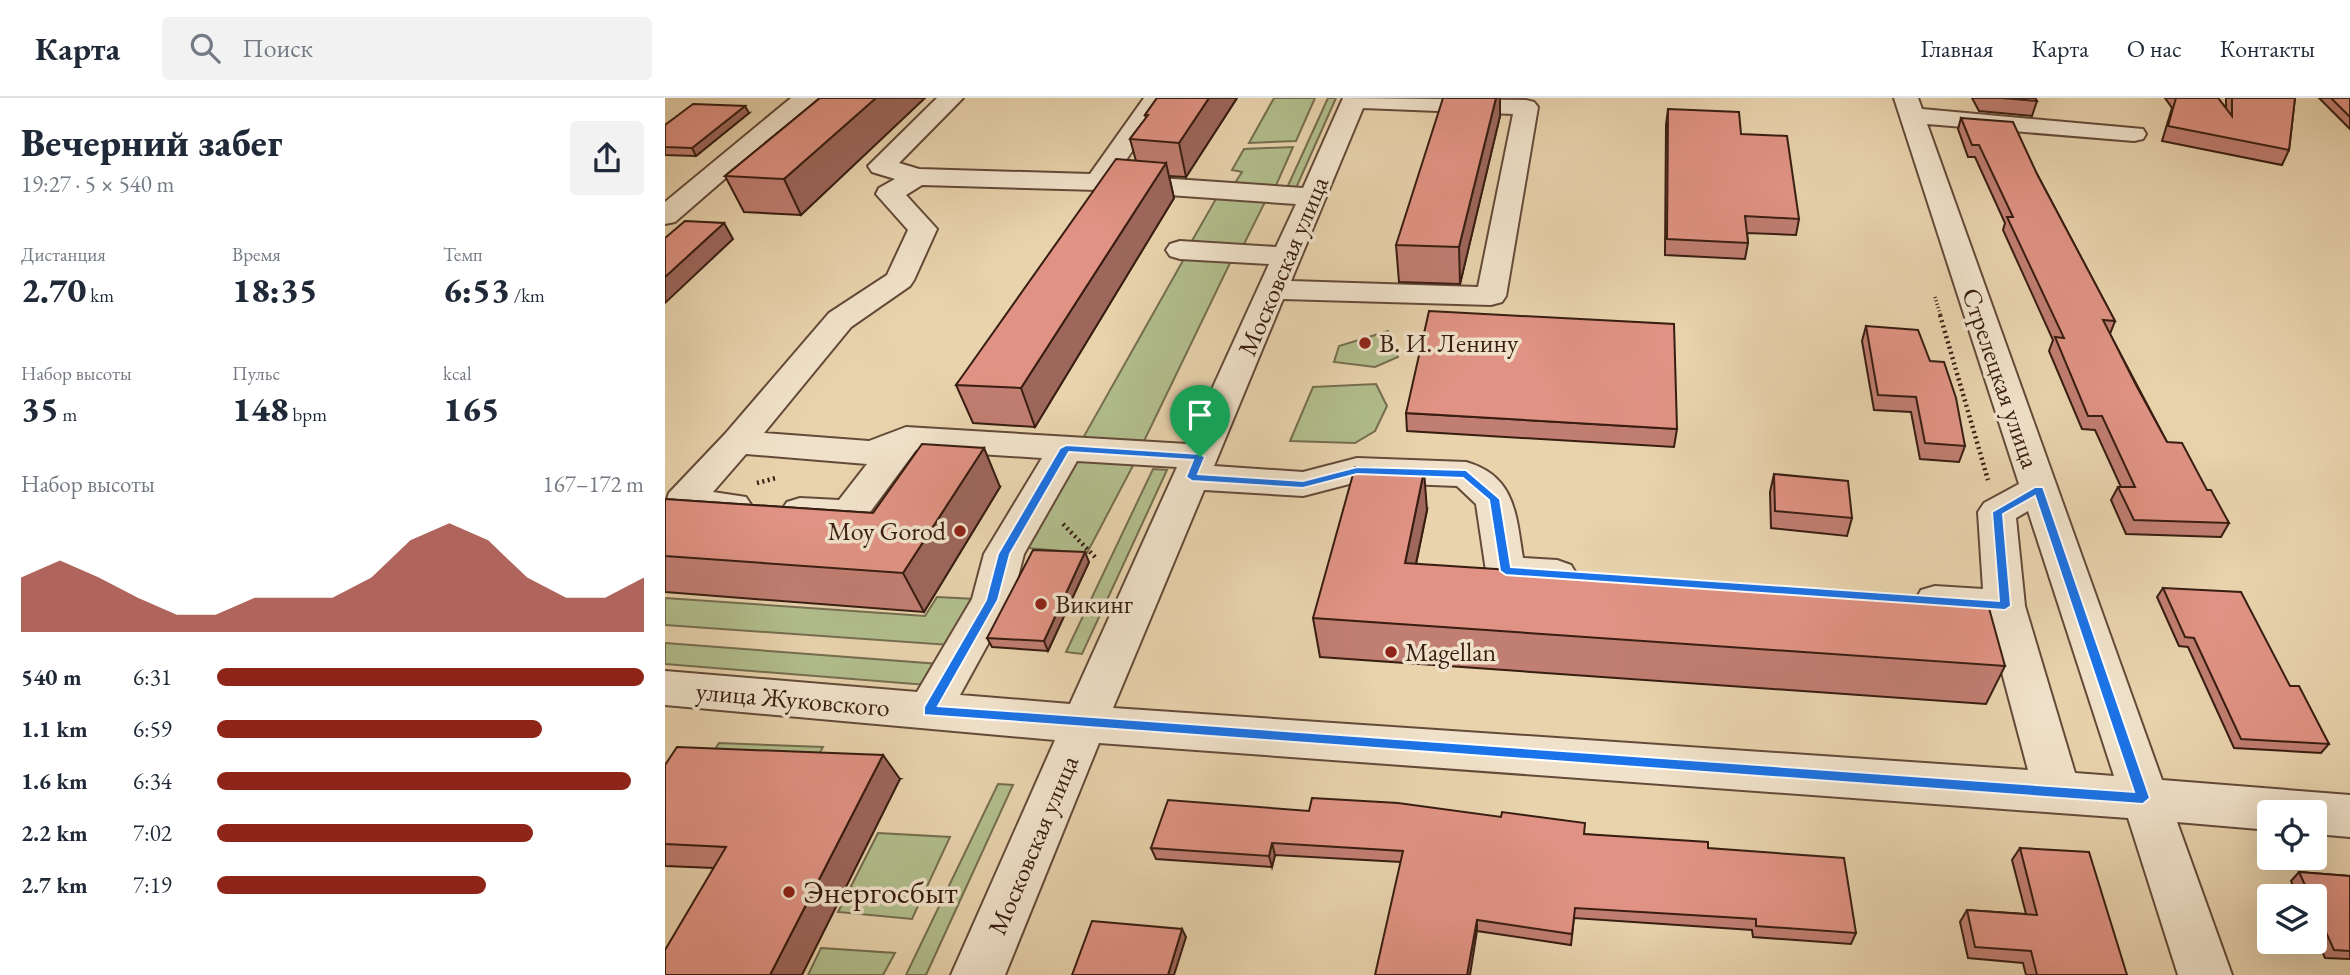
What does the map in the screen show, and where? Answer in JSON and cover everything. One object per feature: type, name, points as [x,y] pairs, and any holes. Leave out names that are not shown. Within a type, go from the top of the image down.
[{"type":"street","points":[[665,216],[806,98]]},
{"type":"street","points":[[951,98],[881,166],[917,177],[1098,182],[1313,197]]},
{"type":"street","points":[[1098,182],[1156,98]]},
{"type":"street","points":[[1179,250],[1280,273],[1490,296],[1526,107],[1355,99]]},
{"type":"street","name":"Московская улица","points":[[978,975],[1355,99]]},
{"type":"street","points":[[1909,107],[2134,134]]},
{"type":"street","name":"Стрелецкая улица","points":[[1909,107],[2205,975]]},
{"type":"street","points":[[906,438],[849,514],[682,502],[737,442],[840,320],[899,280],[923,229],[889,194],[917,177]]},
{"type":"street","points":[[737,442],[873,453],[906,438],[1066,448],[1303,484],[1357,470],[1466,474],[1495,499],[1506,571],[1589,577]]},
{"type":"street","points":[[929,711],[992,600],[1004,554],[1066,448]]},
{"type":"street","points":[[2039,489],[1997,512],[2005,606],[2057,792]]},
{"type":"street","points":[[1894,598],[2005,606]]},
{"type":"street","name":"улица Жуковского","points":[[665,688],[1084,724],[2257,808]]},
{"type":"street","points":[[2327,814],[2350,816]]},
{"type":"path","points":[[1931,285],[1997,512]]},
{"type":"path","points":[[746,486],[784,476]]},
{"type":"path","points":[[1037,497],[1097,559]]},
{"type":"green space","points":[[1274,98],[1315,98],[1296,141],[1249,143]]},
{"type":"green space","points":[[1328,98],[1336,98],[1296,188],[1286,190]]},
{"type":"green space","points":[[1293,147],[1274,190],[1235,183],[1242,172],[1232,170],[1244,149]]},
{"type":"green space","points":[[1217,197],[1266,200],[1242,248],[1189,246]]},
{"type":"green space","points":[[1185,257],[1232,259],[1144,441],[1083,438]]},
{"type":"green space","points":[[1388,331],[1398,357],[1375,367],[1334,362],[1339,346]]},
{"type":"green space","points":[[1376,384],[1387,406],[1375,431],[1355,443],[1290,441],[1313,387]]},
{"type":"green space","points":[[1079,455],[1137,458],[1087,553],[1027,548]]},
{"type":"green space","points":[[1153,469],[1167,470],[1082,654],[1066,652]]},
{"type":"green space","points":[[937,597],[976,599],[950,645],[665,625],[665,598],[925,616]]},
{"type":"green space","points":[[665,643],[939,664],[927,685],[665,664]]},
{"type":"green space","points":[[719,743],[823,747],[812,767],[706,763]]},
{"type":"green space","points":[[998,784],[1013,785],[926,975],[906,975]]},
{"type":"green space","points":[[878,833],[950,837],[912,919],[838,912]]},
{"type":"green space","points":[[821,948],[895,953],[883,975],[808,975]]},
{"type":"building","points":[[820,98],[876,98],[784,179],[725,176]]},
{"type":"building","points":[[1157,98],[1209,98],[1179,143],[1130,139]]},
{"type":"building","points":[[1443,98],[1496,98],[1459,247],[1396,245]]},
{"type":"building","points":[[2002,98],[2035,98],[2037,101]]},
{"type":"building","points":[[2176,98],[2218,98],[2232,116],[2232,98],[2295,98],[2289,150],[2168,126]]},
{"type":"building","points":[[2331,98],[2350,98],[2350,117]]},
{"type":"building","points":[[693,104],[745,106],[692,148],[665,147],[665,125]]},
{"type":"building","points":[[1668,109],[1739,112],[1741,134],[1787,136],[1799,219],[1745,216],[1748,243],[1667,239]]},
{"type":"building","points":[[1961,118],[2013,122],[2037,174],[2115,321],[2103,320],[2136,385],[2167,442],[2182,443],[2207,490],[2211,490],[2229,523],[2134,520],[2118,487],[2135,487],[2102,416],[2088,416],[2055,337],[2064,338],[2007,217],[2013,217],[1979,145],[1972,145]]},
{"type":"building","points":[[1116,159],[1166,163],[1021,388],[956,385]]},
{"type":"building","points":[[685,221],[724,223],[665,277],[665,238]]},
{"type":"building","points":[[1429,311],[1674,324],[1677,429],[1406,413]]},
{"type":"building","points":[[1866,326],[1918,330],[1930,361],[1944,362],[1956,398],[1965,446],[1925,443],[1916,397],[1878,395]]},
{"type":"building","points":[[922,444],[984,448],[903,573],[665,556],[665,499],[873,513]]},
{"type":"building","points":[[1355,467],[1424,471],[1405,563],[1987,601],[2005,666],[1313,618]]},
{"type":"building","points":[[1774,474],[1848,481],[1852,518],[1775,511]]},
{"type":"building","name":"Викинг","points":[[1033,550],[1085,552],[1044,641],[987,638]]},
{"type":"building","points":[[2163,588],[2241,592],[2290,686],[2299,686],[2329,744],[2241,739],[2194,638],[2185,637]]},
{"type":"building","name":"Энергосбыт","points":[[677,747],[883,755],[770,975],[665,975],[665,950],[726,847],[665,844],[665,765]]},
{"type":"building","points":[[1312,798],[1398,803],[1501,817],[1502,812],[1585,823],[1584,834],[1708,842],[1708,848],[1844,858],[1856,933],[1756,926],[1756,919],[1575,908],[1572,934],[1477,920],[1467,975],[1375,975],[1403,851],[1272,843],[1269,856],[1151,848],[1168,800],[1309,811]]},
{"type":"building","points":[[2020,848],[2089,852],[2127,975],[2037,975],[2031,951],[1975,947],[1967,910],[2037,915]]},
{"type":"building","points":[[2299,872],[2350,876],[2350,951],[2334,950],[2327,935],[2327,884],[2304,884]]},
{"type":"building","points":[[1092,921],[1182,929],[1168,975],[1072,975]]},
{"type":"place","name":"В. И. Ленину","points":[[1365,343]]},
{"type":"place","name":"Moy Gorod","points":[[960,531]]},
{"type":"place","name":"Викинг","points":[[1041,604]]},
{"type":"place","name":"Magellan","points":[[1391,652]]},
{"type":"place","name":"Энергосбыт","points":[[789,892]]},
{"type":"route","points":[[1066,448],[1200,457],[1192,477],[1303,484],[1357,470],[1466,474],[1495,499],[1506,571],[2005,606],[1997,512],[2039,489],[2143,798],[929,711],[992,600],[1004,554],[1066,448]]}]
